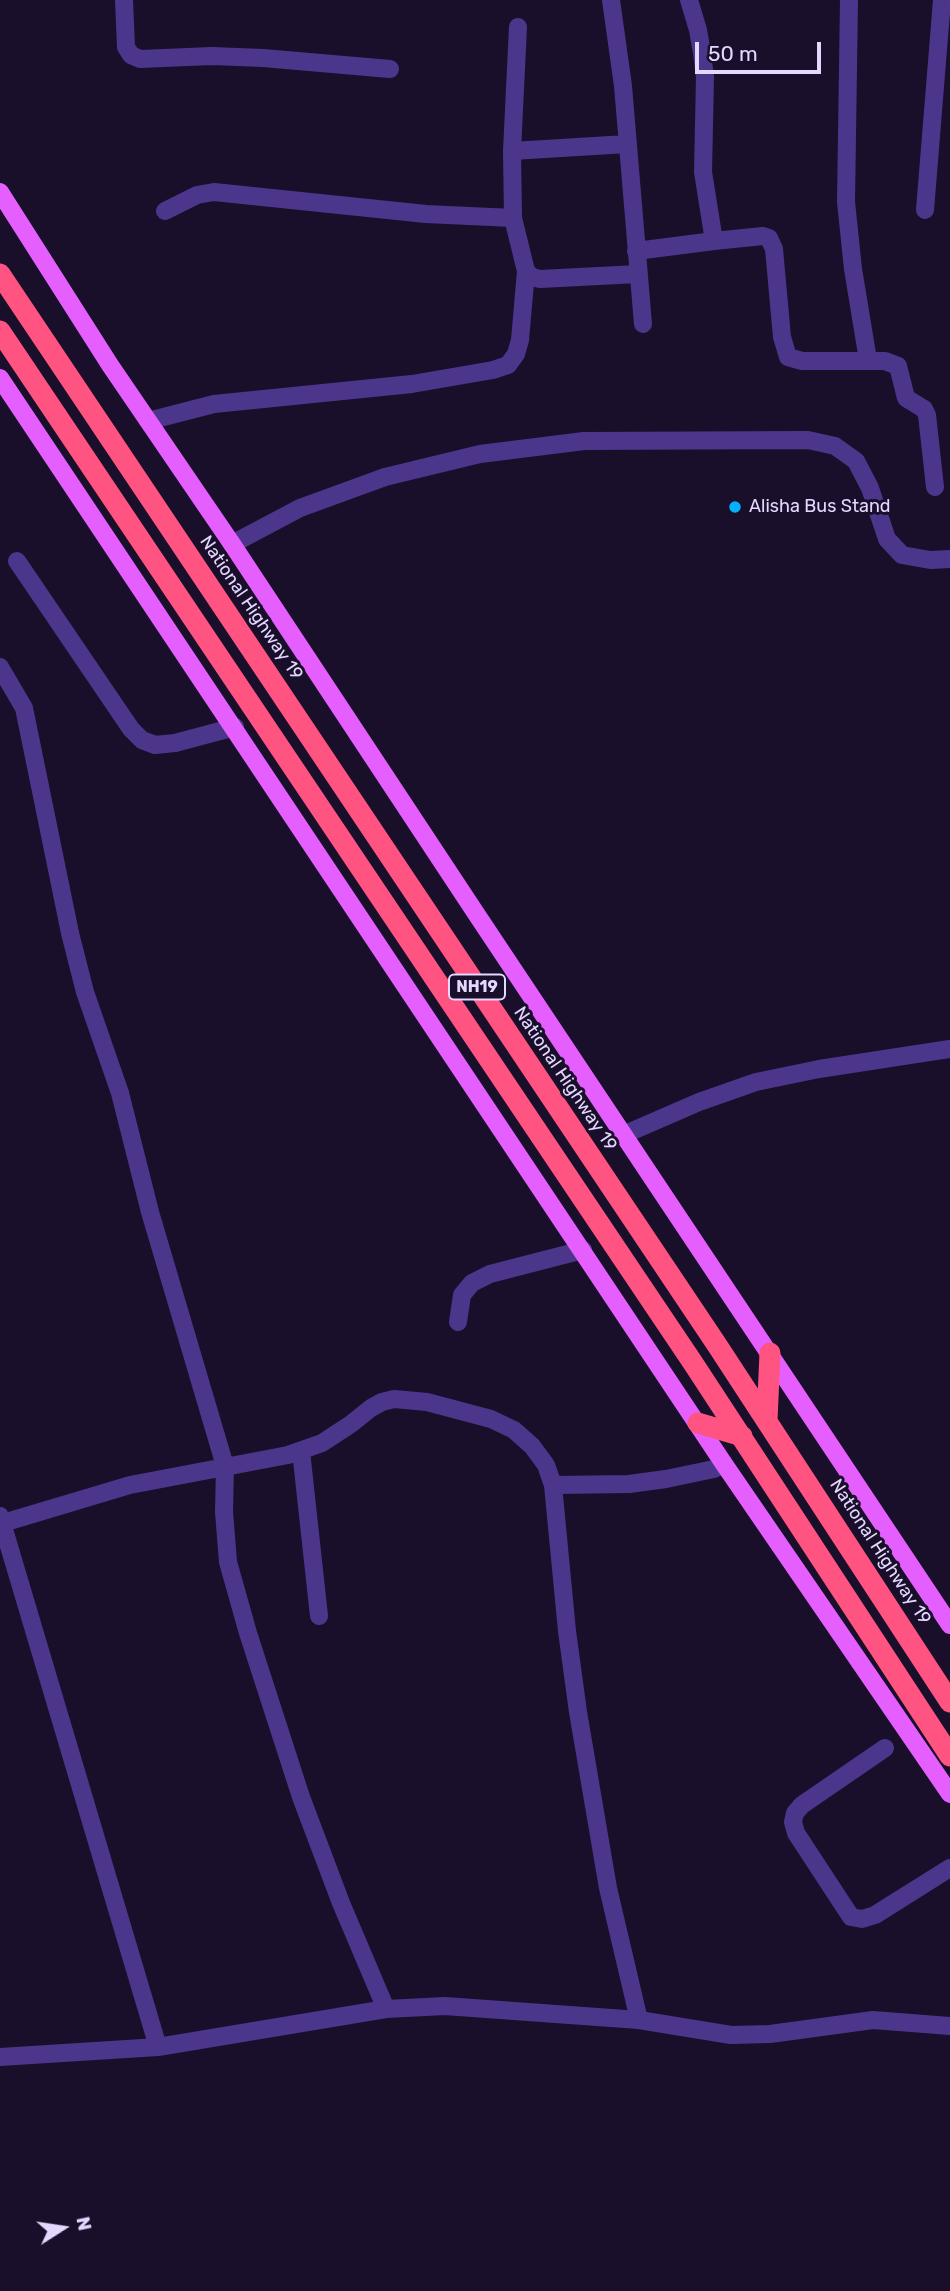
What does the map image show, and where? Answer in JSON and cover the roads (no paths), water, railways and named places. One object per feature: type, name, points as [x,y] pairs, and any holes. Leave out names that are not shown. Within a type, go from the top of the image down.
[{"type":"highway","name":"National Highway 19","points":[[0,274],[767,1420],[950,1702]]},
{"type":"highway","name":"NH19","points":[[0,331],[742,1436],[950,1756]]},
{"type":"highway","points":[[767,1420],[769,1353]]},
{"type":"highway","points":[[698,1423],[742,1436]]},
{"type":"main road","points":[[0,192],[148,421],[950,1625]]},
{"type":"main road","points":[[0,378],[724,1464],[950,1794]]},
{"type":"street","points":[[124,0],[126,47],[131,55],[140,59],[212,56],[263,58],[390,69]]},
{"type":"street","points":[[611,0],[622,86],[643,324]]},
{"type":"street","points":[[689,0],[698,30],[705,77],[703,172],[713,241]]},
{"type":"street","points":[[849,0],[846,202],[853,269],[868,360]]},
{"type":"street","points":[[925,210],[942,0]]},
{"type":"street","points":[[148,421],[215,404],[412,384],[508,365],[516,354],[520,340],[526,271],[513,218],[512,151],[518,26]]},
{"type":"street","points":[[512,151],[627,144]]},
{"type":"street","points":[[165,211],[197,195],[214,192],[426,215],[513,218]]},
{"type":"street","points":[[636,251],[763,236],[769,238],[772,242],[782,337],[788,357],[802,361],[885,361],[898,366],[906,398],[924,409],[927,415],[935,487]]},
{"type":"street","points":[[526,271],[532,277],[540,279],[638,274]]},
{"type":"street","points":[[232,544],[300,508],[385,477],[480,454],[584,440],[808,440],[835,446],[856,461],[870,488],[887,538],[902,555],[950,559]]},
{"type":"street","points":[[16,561],[131,729],[142,740],[155,745],[174,743],[235,727]]},
{"type":"street","points":[[0,667],[24,708],[69,933],[85,992],[120,1093],[150,1212],[225,1465],[224,1512],[228,1562],[248,1633],[301,1797],[341,1903],[386,2009]]},
{"type":"street","points":[[623,1135],[699,1102],[756,1083],[819,1069],[950,1049]]},
{"type":"street","points":[[458,1322],[462,1295],[472,1283],[490,1274],[583,1250]]},
{"type":"street","points":[[158,2047],[1,1521],[130,1485],[301,1451],[322,1443],[382,1402],[394,1399],[426,1402],[491,1419],[514,1430],[532,1446],[546,1465],[553,1485],[566,1630],[580,1725],[608,1888],[639,2020]]},
{"type":"street","points":[[301,1451],[319,1616]]},
{"type":"street","points":[[553,1485],[654,1481],[714,1469],[724,1464]]},
{"type":"street","points":[[885,1748],[802,1805],[795,1813],[793,1822],[796,1833],[850,1917],[862,1919],[875,1915],[950,1868]]},
{"type":"street","points":[[0,2057],[158,2047],[386,2009],[445,2006],[639,2020],[731,2035],[770,2034],[873,2020],[950,2026]]},
{"type":"place","name":"Alisha Bus Stand","points":[[735,507]]}]
